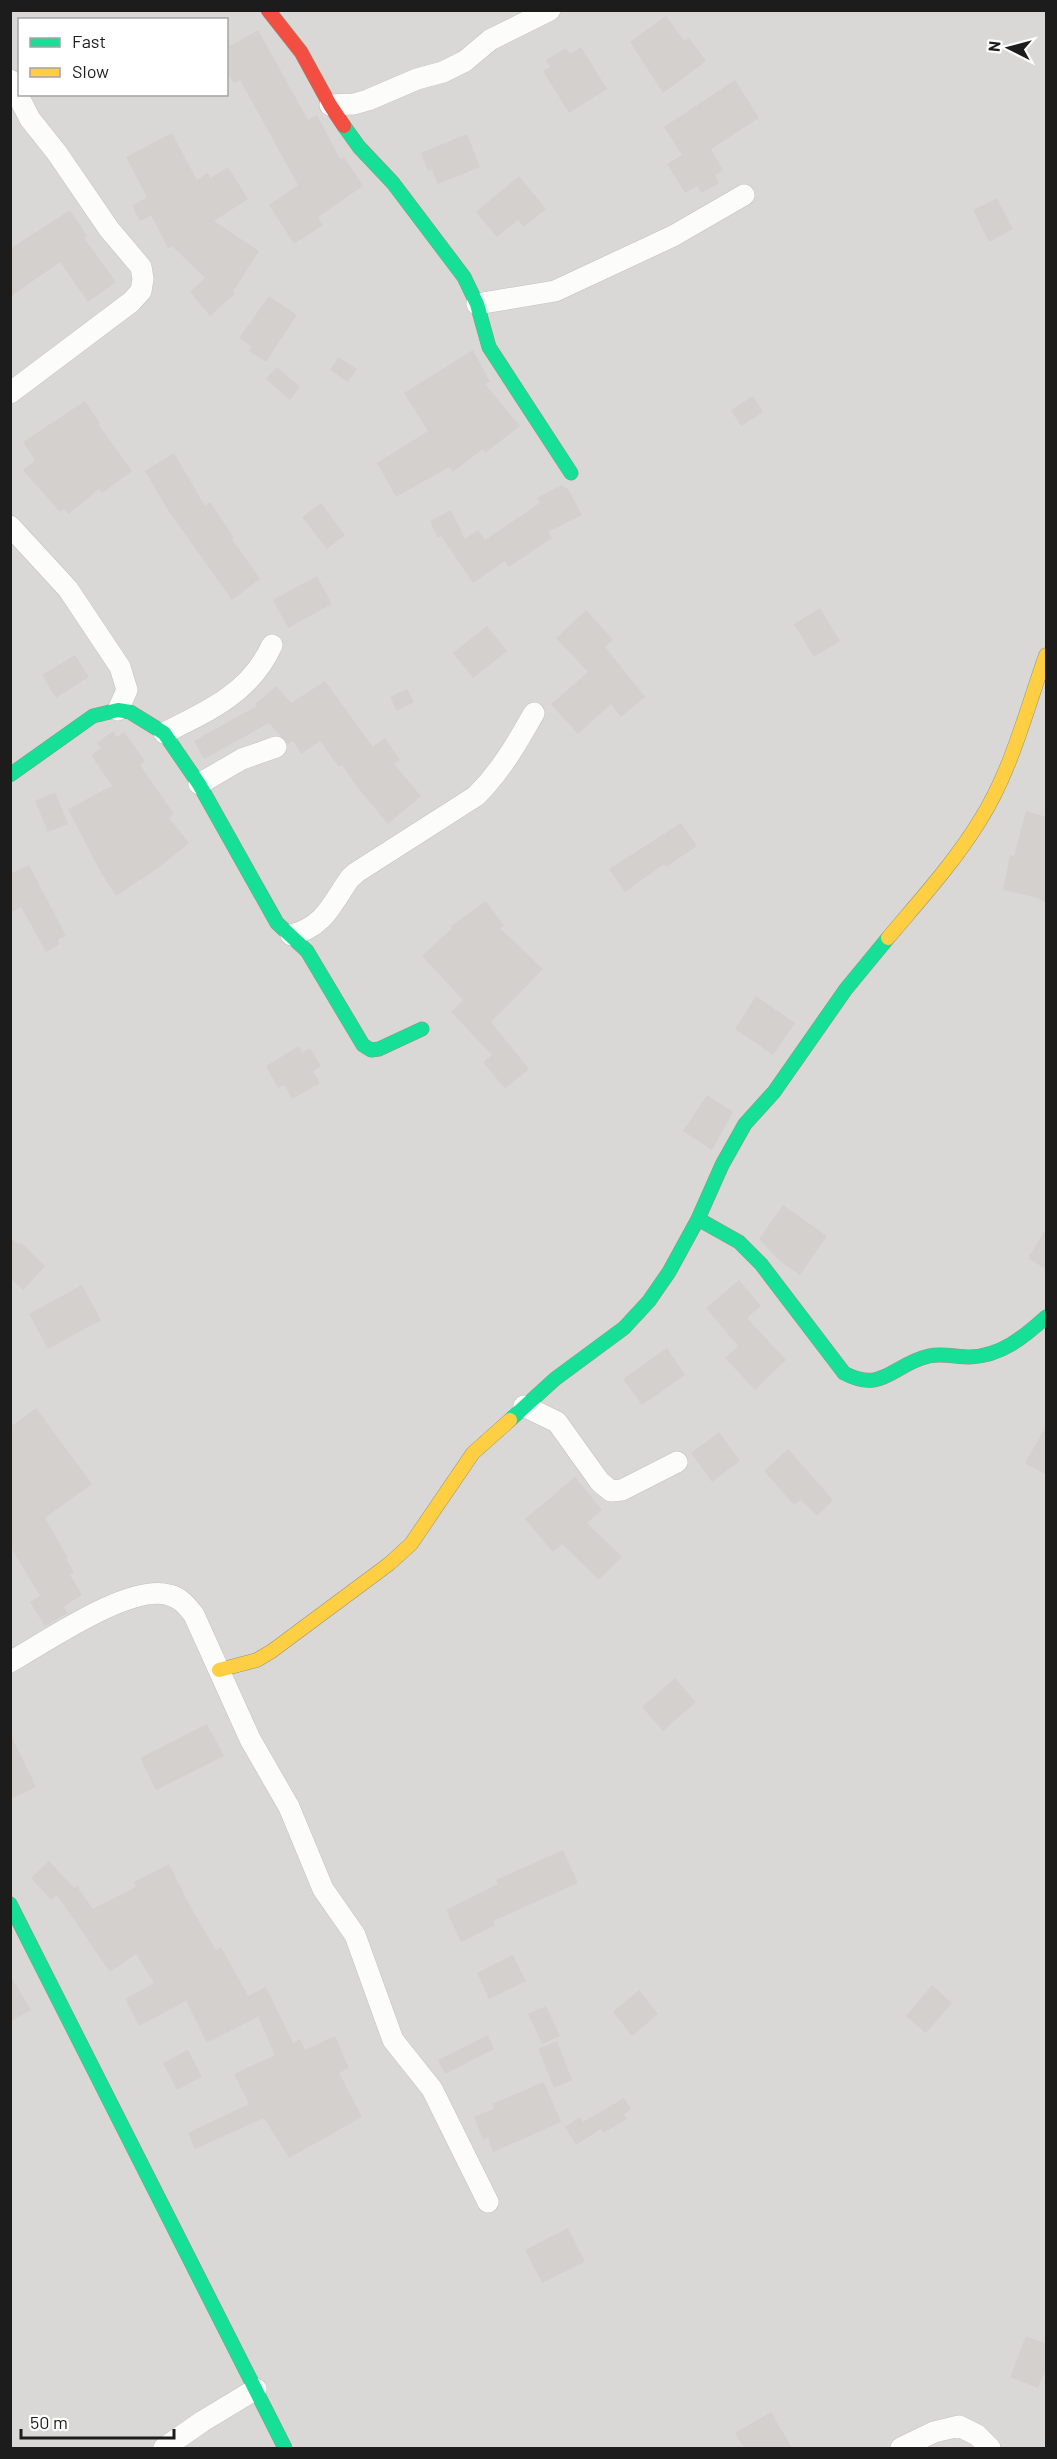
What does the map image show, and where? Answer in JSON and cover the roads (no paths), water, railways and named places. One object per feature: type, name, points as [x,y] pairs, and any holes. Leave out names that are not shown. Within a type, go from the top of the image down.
[{"type":"street","points":[[268,10],[301,52],[330,105],[359,147],[393,183],[464,277],[477,304],[489,347],[571,473]]},
{"type":"street","points":[[330,105],[354,104],[368,100],[417,79],[443,72],[465,61],[490,40],[550,10]]},
{"type":"street","points":[[10,80],[18,96]]},
{"type":"street","points":[[10,393],[131,302],[141,291],[143,279],[141,267],[109,229],[57,153],[30,119],[18,96]]},
{"type":"street","points":[[477,304],[536,296],[564,288],[673,236],[744,195]]},
{"type":"street","points":[[10,526],[68,589],[120,667],[127,690],[118,710]]},
{"type":"street","points":[[164,733],[205,713],[238,690],[263,665],[272,645]]},
{"type":"street","points":[[219,1670],[257,1660],[272,1651],[389,1564],[411,1544],[474,1453],[555,1379],[624,1328],[656,1291],[698,1220],[722,1165],[746,1124],[774,1092],[846,989],[954,858],[980,821],[1006,768],[1045,665]]},
{"type":"street","points":[[10,776],[93,716],[118,710],[130,712],[164,733],[199,784],[277,923],[307,951],[363,1045],[371,1050],[379,1049],[422,1029]]},
{"type":"street","points":[[291,935],[307,931],[317,924],[350,878],[357,872],[476,796],[508,758],[534,713]]},
{"type":"street","points":[[199,784],[242,759],[276,747]]},
{"type":"street","points":[[698,1220],[721,1230],[747,1249],[844,1373],[855,1381],[879,1382],[914,1361],[929,1356],[974,1358],[1004,1350],[1020,1340],[1047,1317]]},
{"type":"street","points":[[524,1406],[557,1422],[600,1482],[611,1491],[622,1490],[677,1462]]},
{"type":"street","points":[[10,1662],[111,1605],[153,1593],[169,1595],[184,1602],[194,1615],[250,1739],[289,1807],[323,1889],[355,1935],[393,2040],[432,2089],[488,2202]]},
{"type":"street","points":[[10,1904],[285,2448]]},
{"type":"street","points":[[164,2448],[256,2389]]},
{"type":"street","points":[[901,2448],[934,2432],[960,2426],[977,2435],[990,2448]]}]
